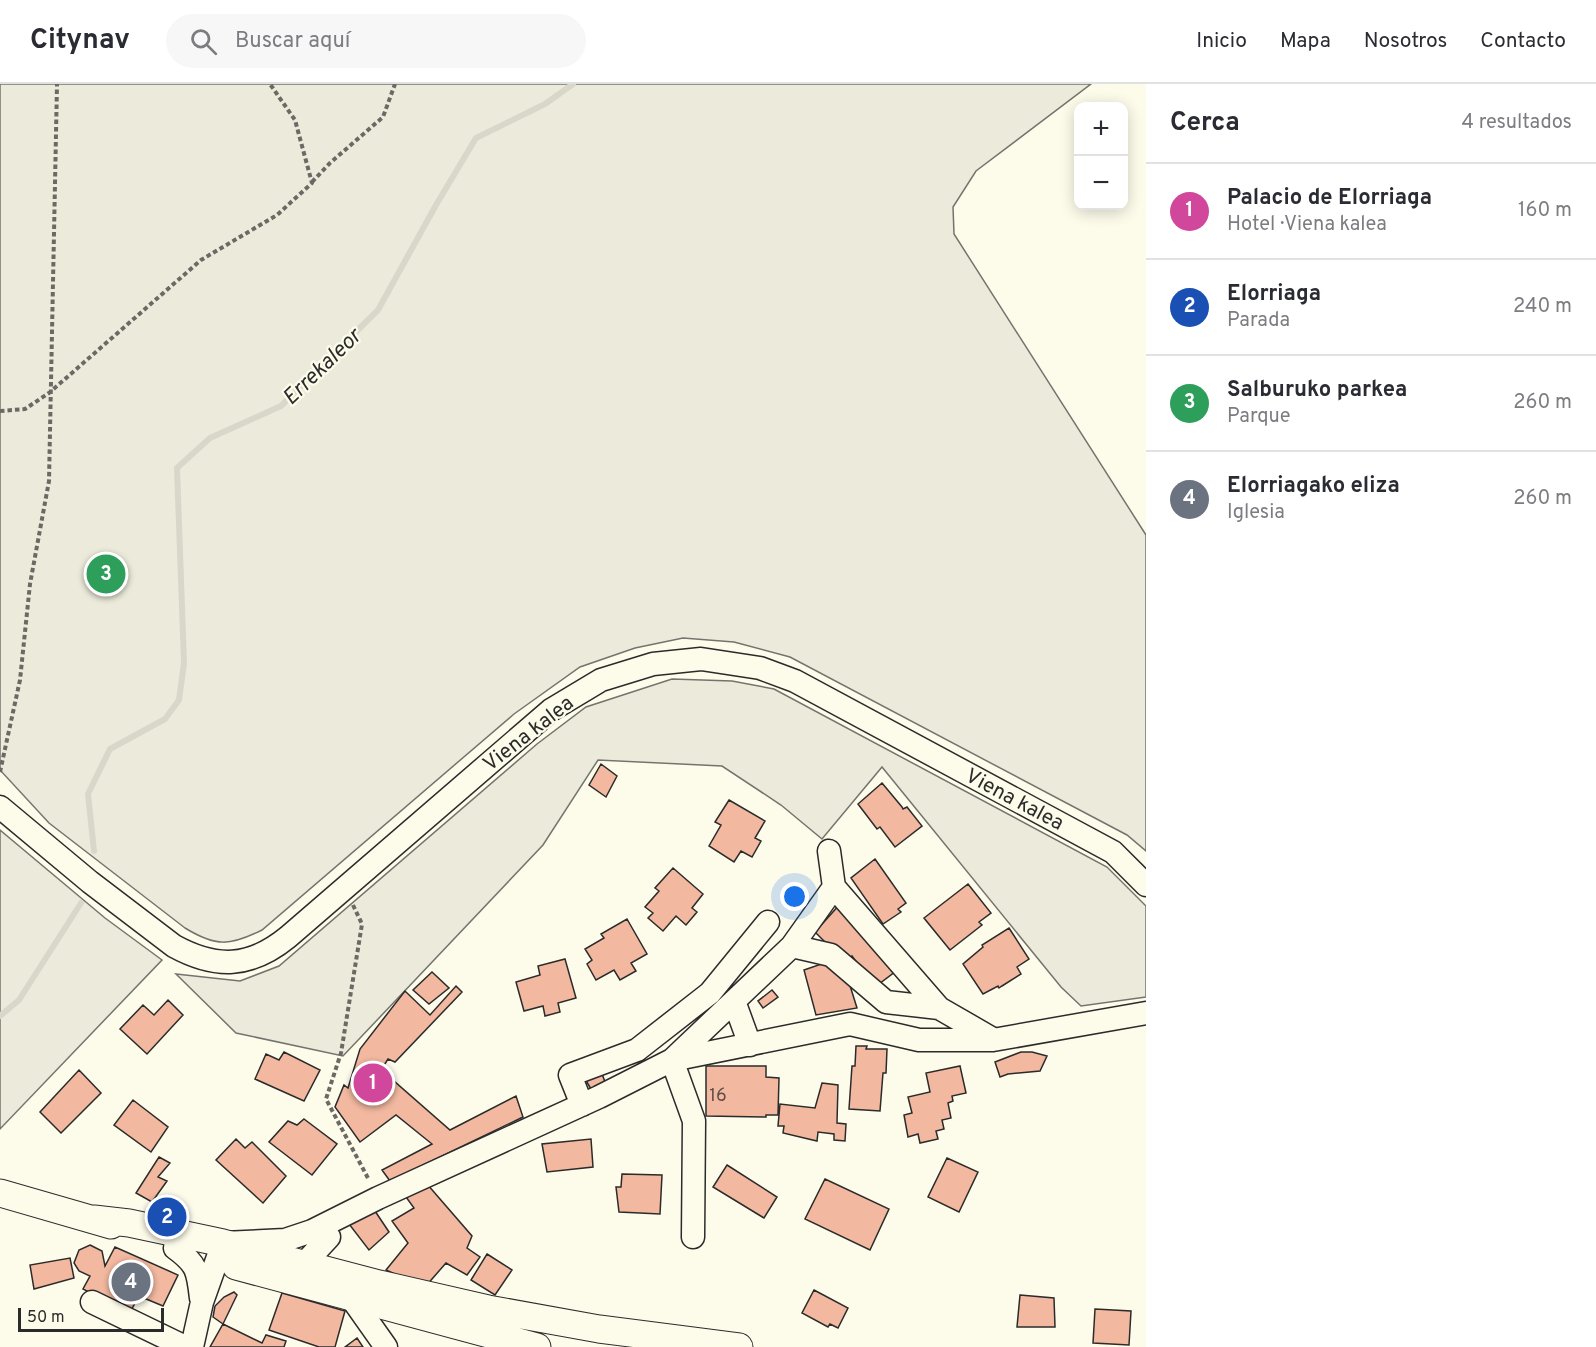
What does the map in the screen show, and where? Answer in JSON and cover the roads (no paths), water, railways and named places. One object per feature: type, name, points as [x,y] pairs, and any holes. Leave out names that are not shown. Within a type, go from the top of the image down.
[{"type":"main road","points":[[0,1193],[94,1219],[175,1248],[220,1252],[262,1272],[294,1269]]},
{"type":"main road","points":[[94,1219],[129,1223],[220,1252],[294,1269],[481,1333],[537,1347]]},
{"type":"main road","points":[[349,1286],[599,1329],[739,1347]]},
{"type":"street","name":"Viena kalea","points":[[0,807],[90,882],[174,946],[202,959],[227,963],[262,955],[281,943],[551,710],[601,680],[653,664],[701,659],[760,668],[795,681],[1113,852],[1146,885]]},
{"type":"street","points":[[830,851],[834,887],[939,1008],[993,1040]]},
{"type":"street","points":[[672,1060],[792,946],[834,887]]},
{"type":"street","points":[[582,1105],[570,1075],[637,1050],[710,993],[768,922]]},
{"type":"street","points":[[792,946],[831,955],[886,1002],[939,1008]]},
{"type":"street","points":[[734,1001],[750,1045]]},
{"type":"street","points":[[192,1347],[202,1302],[220,1252],[325,1230],[378,1198],[582,1105],[672,1060],[850,1024],[919,1040],[993,1040],[1146,1013]]},
{"type":"street","points":[[672,1060],[694,1121],[693,1238]]},
{"type":"street","points":[[294,1269],[325,1230]]},
{"type":"street","points":[[325,1230],[329,1250],[336,1264],[386,1347]]},
{"type":"street","points":[[175,1248],[189,1258],[198,1270],[202,1302]]},
{"type":"street","points":[[202,1302],[214,1285],[232,1277],[262,1272]]},
{"type":"street","points":[[92,1302],[185,1347]]},
{"type":"street","points":[[522,1316],[593,1335],[658,1347]]},
{"type":"street","points":[[481,1333],[525,1347]]},
{"type":"waterway","name":"Errekaleor","points":[[94,851],[88,794],[110,749],[165,719],[179,700],[184,663],[177,468],[210,438],[281,406],[378,310],[476,138],[545,104],[573,84]]},
{"type":"waterway","name":"Errekaleor","points":[[0,1016],[19,1000],[81,903]]},
{"type":"place","name":"Salburuko parkea","points":[[106,574]]},
{"type":"place","name":"Palacio de Elorriaga","points":[[373,1083]]},
{"type":"place","name":"Elorriaga","points":[[167,1217]]},
{"type":"place","name":"Elorriagako eliza","points":[[131,1282]]}]
